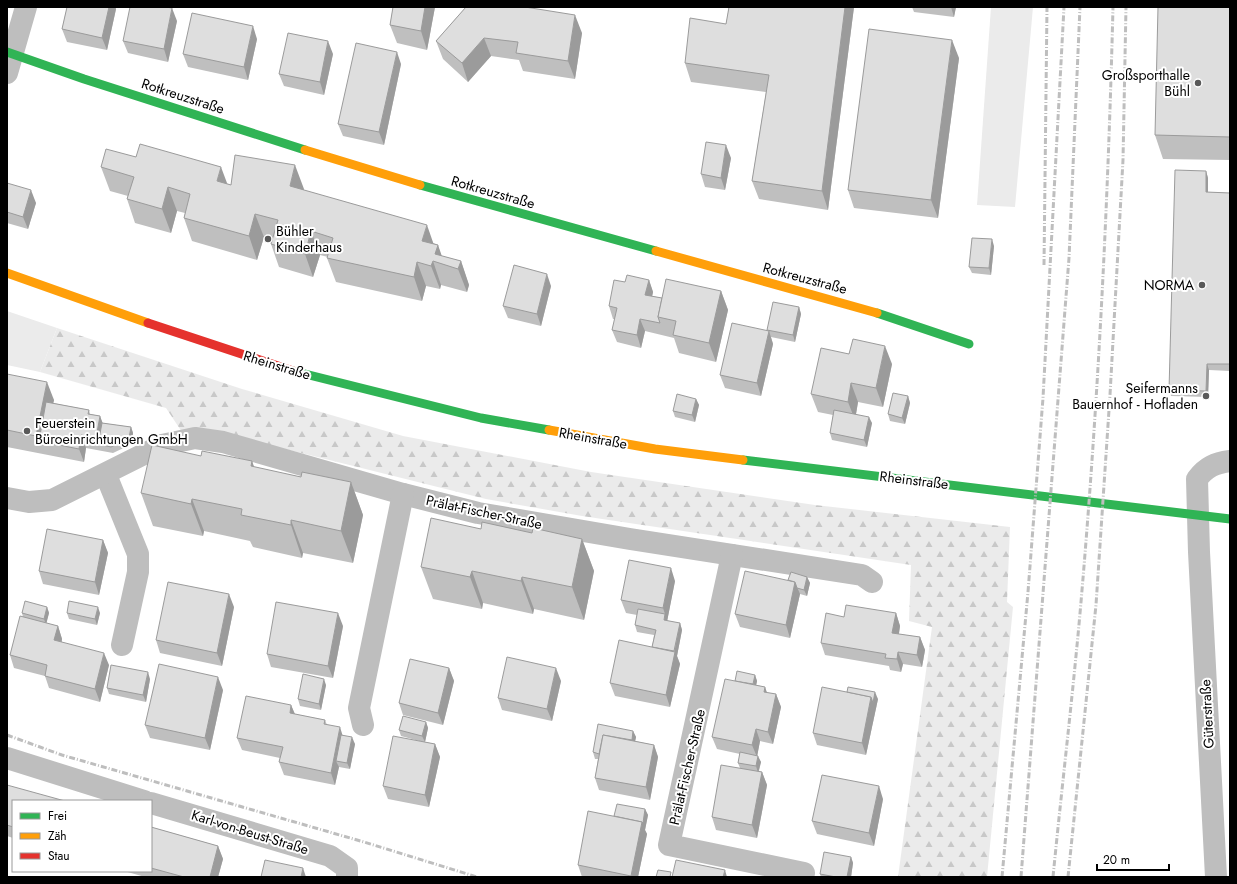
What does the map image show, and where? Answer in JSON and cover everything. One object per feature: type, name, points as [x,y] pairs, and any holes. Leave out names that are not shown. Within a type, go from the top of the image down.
[{"type":"street","points":[[9,60],[26,7]]},
{"type":"street","name":"Rotkreuzstraße","points":[[9,60],[84,79],[323,156],[504,210],[855,306],[969,344]]},
{"type":"street","name":"Rheinstraße","points":[[7,273],[185,336],[296,372],[481,418],[655,449],[1230,519]]},
{"type":"street","name":"Prälat-Fischer-Straße","points":[[7,498],[29,502],[52,500],[106,475],[162,445],[195,438],[223,442],[403,494],[478,513],[630,539],[862,575],[872,582]]},
{"type":"street","name":"Güterstraße","points":[[1216,877],[1196,479],[1205,469],[1218,463],[1230,461]]},
{"type":"street","points":[[106,475],[138,554],[138,572],[122,644]]},
{"type":"street","points":[[363,725],[359,708],[403,494]]},
{"type":"street","name":"Prälat-Fischer-Straße","points":[[732,555],[711,658],[669,845],[804,873]]},
{"type":"street","points":[[7,758],[141,800]]},
{"type":"street","name":"Karl-von-Beust-Straße","points":[[152,803],[330,856],[347,873]]},
{"type":"green space","points":[[991,7],[1033,7],[1015,207],[977,205]]},
{"type":"green space","points":[[7,311],[57,328],[40,372],[7,365]]},
{"type":"green space","points":[[57,328],[242,389],[403,436],[591,472],[815,505],[1010,527],[1007,602],[1013,607],[987,877],[898,877],[932,627],[909,621],[911,565],[582,516],[486,499],[205,429],[182,432],[166,408],[40,372]]},
{"type":"building","points":[[67,7],[109,7],[102,38],[62,29]]},
{"type":"building","points":[[130,7],[172,8],[164,49],[123,41]]},
{"type":"building","points":[[393,7],[425,7],[421,31],[390,25]]},
{"type":"building","points":[[466,7],[525,7],[575,15],[568,61],[516,53],[518,42],[484,38],[462,63],[436,41]]},
{"type":"building","points":[[729,7],[845,7],[822,191],[752,181],[769,75],[685,63],[690,18],[726,24]]},
{"type":"building","name":"Großsporthalle Bühl","points":[[1158,7],[1230,7],[1230,137],[1155,135]]},
{"type":"building","points":[[192,13],[253,26],[244,67],[183,54]]},
{"type":"building","points":[[869,29],[952,40],[931,200],[848,190]]},
{"type":"building","points":[[288,33],[328,41],[320,82],[279,74]]},
{"type":"building","points":[[356,43],[397,52],[379,132],[338,124]]},
{"type":"building","points":[[706,142],[726,145],[721,178],[701,174]]},
{"type":"building","points":[[140,144],[221,167],[217,181],[231,185],[235,155],[295,165],[290,186],[427,225],[422,241],[438,245],[435,254],[461,261],[458,269],[433,261],[431,266],[417,262],[414,277],[327,258],[333,238],[311,231],[305,254],[271,244],[278,220],[255,214],[249,236],[184,218],[190,194],[168,187],[162,209],[127,199],[134,177],[101,167],[106,149],[136,157]]},
{"type":"building","name":"NORMA","points":[[1175,170],[1206,171],[1206,192],[1230,193],[1230,364],[1207,364],[1206,391],[1169,390]]},
{"type":"building","points":[[7,183],[31,190],[23,217],[7,212]]},
{"type":"building","points":[[972,238],[992,239],[989,268],[969,267]]},
{"type":"building","points":[[514,265],[547,274],[537,314],[503,306]]},
{"type":"building","points":[[627,275],[649,280],[645,295],[662,298],[658,317],[660,323],[640,319],[637,335],[612,330],[617,308],[609,306],[614,280],[625,282]]},
{"type":"building","points":[[666,279],[721,291],[709,343],[673,335],[676,321],[658,317]]},
{"type":"building","points":[[773,302],[799,307],[793,335],[767,330]]},
{"type":"building","points":[[732,323],[769,331],[757,383],[720,375]]},
{"type":"building","points":[[853,339],[885,346],[876,388],[851,383],[848,402],[811,394],[821,348],[849,354]]},
{"type":"building","points":[[7,374],[47,382],[36,436],[7,430]]},
{"type":"building","points":[[893,393],[908,396],[902,418],[888,414]]},
{"type":"building","points":[[677,394],[696,399],[692,415],[673,411]]},
{"type":"building","points":[[46,402],[89,410],[88,414],[100,416],[96,438],[81,435],[79,449],[39,441]]},
{"type":"building","points":[[834,410],[869,417],[864,440],[830,433]]},
{"type":"building","points":[[102,423],[131,427],[129,438],[111,447],[98,444]]},
{"type":"building","points":[[152,445],[201,456],[202,451],[252,461],[251,466],[301,477],[302,472],[351,482],[341,531],[291,520],[291,525],[241,515],[242,509],[192,499],[191,504],[141,493]]},
{"type":"building","points":[[431,518],[481,529],[482,522],[532,533],[533,528],[582,539],[572,587],[522,577],[521,581],[472,571],[470,577],[421,567]]},
{"type":"building","points":[[47,529],[103,540],[95,582],[39,571]]},
{"type":"building","points":[[629,560],[671,568],[663,608],[621,600]]},
{"type":"building","points":[[745,571],[795,582],[786,625],[735,614]]},
{"type":"building","points":[[791,572],[807,577],[804,590],[797,588],[795,582],[788,580]]},
{"type":"building","points":[[168,582],[229,594],[217,653],[156,640]]},
{"type":"building","points":[[25,601],[47,607],[44,619],[22,613]]},
{"type":"building","points":[[69,601],[98,607],[95,619],[67,613]]},
{"type":"building","points":[[276,602],[338,613],[328,666],[267,654]]},
{"type":"building","points":[[846,605],[896,613],[892,633],[920,637],[917,655],[898,652],[897,659],[885,658],[886,654],[821,643],[826,613],[844,617]]},
{"type":"building","points":[[638,609],[665,614],[664,620],[680,623],[674,651],[652,647],[656,630],[635,625]]},
{"type":"building","points":[[20,616],[58,626],[54,640],[104,653],[95,689],[45,676],[47,665],[10,655]]},
{"type":"building","points":[[619,640],[675,652],[666,695],[610,683]]},
{"type":"building","points":[[507,657],[556,668],[547,709],[498,698]]},
{"type":"building","points":[[410,659],[449,668],[438,713],[399,703]]},
{"type":"building","points":[[159,664],[218,677],[205,738],[145,725]]},
{"type":"building","points":[[111,665],[148,672],[143,695],[107,688]]},
{"type":"building","points":[[737,671],[755,675],[753,684],[735,681]]},
{"type":"building","points":[[303,674],[324,679],[319,704],[298,699]]},
{"type":"building","points":[[725,679],[765,687],[764,692],[776,694],[768,732],[756,729],[752,745],[712,737]]},
{"type":"building","points":[[822,687],[871,697],[862,743],[813,733]]},
{"type":"building","points":[[848,687],[875,692],[873,703],[871,697],[847,692]]},
{"type":"building","points":[[246,696],[291,705],[290,713],[325,720],[324,724],[340,727],[331,773],[279,762],[283,747],[237,738]]},
{"type":"building","points":[[403,716],[426,722],[422,736],[399,730]]},
{"type":"building","points":[[598,724],[633,731],[632,740],[603,735],[599,754],[593,752]]},
{"type":"building","points":[[341,735],[352,737],[347,763],[336,761]]},
{"type":"building","points":[[603,735],[654,745],[646,787],[595,778]]},
{"type":"building","points":[[393,736],[435,744],[425,795],[383,786]]},
{"type":"building","points":[[740,752],[758,756],[756,766],[738,763]]},
{"type":"building","points":[[721,765],[762,772],[752,825],[712,817]]},
{"type":"building","points":[[822,775],[879,786],[869,833],[812,821]]},
{"type":"building","points":[[7,785],[61,800],[12,800],[12,827],[7,825]]},
{"type":"building","points":[[617,804],[645,809],[643,823],[614,816]]},
{"type":"building","points":[[588,811],[642,822],[631,876],[578,865]]},
{"type":"building","points":[[152,827],[218,846],[210,877],[184,877],[152,868]]},
{"type":"building","points":[[824,852],[851,857],[847,877],[836,877],[820,874]]},
{"type":"building","points":[[265,860],[303,868],[301,877],[261,877]]},
{"type":"building","points":[[676,860],[725,870],[723,877],[672,877]]},
{"type":"building","points":[[658,870],[671,872],[670,877],[656,877]]},
{"type":"railway","points":[[1044,265],[1047,7]]},
{"type":"railway","points":[[1002,877],[1028,592],[1043,398],[1064,7]]},
{"type":"railway","points":[[1021,877],[1069,258],[1080,7]]},
{"type":"railway","points":[[1053,877],[1078,636],[1087,528],[1105,231],[1113,7]]},
{"type":"railway","points":[[1068,877],[1096,605],[1110,395],[1123,160],[1126,7]]},
{"type":"railway","points":[[7,735],[62,755],[364,842],[477,877]]},
{"type":"traffic: fast","points":[[7,52],[84,79],[305,150]]},
{"type":"traffic: fast","points":[[420,185],[656,251]]},
{"type":"traffic: fast","points":[[877,313],[969,344]]},
{"type":"traffic: fast","points":[[293,371],[481,418],[549,430]]},
{"type":"traffic: fast","points":[[743,460],[1230,519]]},
{"type":"traffic: slow","points":[[305,150],[420,185]]},
{"type":"traffic: slow","points":[[656,251],[877,313]]},
{"type":"traffic: slow","points":[[7,273],[148,323]]},
{"type":"traffic: slow","points":[[549,430],[655,449],[743,460]]},
{"type":"traffic: jam","points":[[148,323],[293,371]]},
{"type":"place","name":"Großsporthalle Bühl","points":[[1198,83]]},
{"type":"place","name":"Bühler Kinderhaus","points":[[268,239]]},
{"type":"place","name":"NORMA","points":[[1202,285]]},
{"type":"place","name":"Seifermanns Bauernhof - Hofladen","points":[[1206,396]]},
{"type":"place","name":"Feuerstein Büroeinrichtungen GmbH","points":[[27,431]]}]
